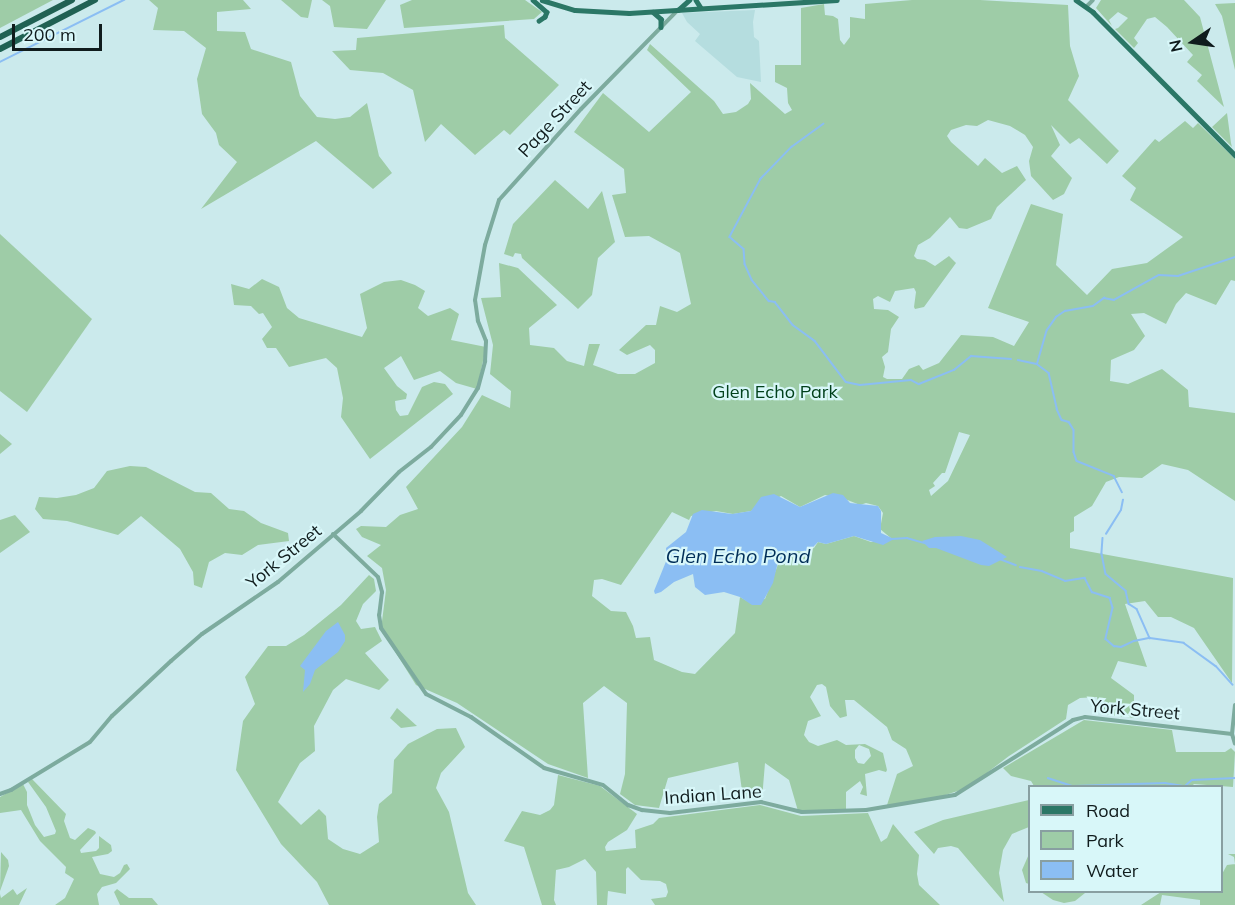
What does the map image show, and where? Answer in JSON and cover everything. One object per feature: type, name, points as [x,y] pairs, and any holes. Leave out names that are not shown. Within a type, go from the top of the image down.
[{"type":"highway","points":[[0,37],[72,0]]},
{"type":"highway","points":[[0,49],[95,0]]},
{"type":"main road","points":[[535,0],[575,9],[618,13],[837,0]]},
{"type":"main road","points":[[535,0],[547,12],[545,17],[539,21]]},
{"type":"main road","name":"Page Street","points":[[678,10],[689,0]]},
{"type":"main road","points":[[696,0],[698,5],[704,9]]},
{"type":"main road","points":[[1076,0],[1087,6],[1235,155]]},
{"type":"main road","points":[[653,12],[661,19],[661,27]]},
{"type":"street","points":[[1087,6],[1093,0]]},
{"type":"street","name":"Page Street","points":[[478,278],[493,215],[502,195],[678,10]]},
{"type":"street","name":"York Street","points":[[0,794],[11,790],[90,742],[112,716],[202,634],[278,582],[362,509],[399,472],[431,447],[471,400],[481,381],[486,341],[476,309],[478,278]]},
{"type":"street","name":"Indian Lane","points":[[333,534],[380,580],[381,628],[426,694],[471,717],[544,768],[603,785],[637,809],[670,813],[763,802],[802,812],[876,809],[957,794],[1032,746]]},
{"type":"street","points":[[1235,705],[1232,734],[1235,744]]},
{"type":"street","name":"York Street","points":[[1032,746],[1073,720],[1091,717],[1232,734]]},
{"type":"shaded area","points":[[755,10],[754,37],[759,41],[761,82],[737,77],[695,41],[700,34],[687,22],[682,13]]},
{"type":"green space","points":[[0,0],[53,0],[0,28]]},
{"type":"green space","points":[[149,0],[243,0],[251,9],[217,12],[217,31],[245,32],[251,49],[291,62],[300,96],[317,117],[335,119],[350,117],[367,103],[379,156],[392,173],[373,189],[316,141],[201,209],[237,162],[219,145],[216,133],[202,114],[197,79],[206,48],[184,31],[153,30],[158,8]]},
{"type":"green space","points":[[281,0],[312,0],[308,18],[301,17]]},
{"type":"green space","points":[[322,0],[386,0],[367,29],[334,27],[330,6]]},
{"type":"green space","points":[[412,0],[525,0],[542,12],[534,19],[404,28],[400,5]]},
{"type":"green space","name":"Glen Echo Park","points":[[912,0],[980,0],[1068,5],[1070,46],[1079,76],[1068,100],[1119,151],[1107,164],[1079,138],[1070,144],[1051,125],[1060,145],[1051,156],[1072,178],[1064,194],[1053,200],[1031,176],[1029,161],[1033,147],[1025,135],[1010,126],[988,120],[977,126],[966,125],[951,130],[947,136],[951,142],[978,166],[985,158],[1002,173],[1017,166],[1026,180],[997,207],[991,219],[967,229],[959,228],[950,217],[930,238],[918,245],[914,256],[917,259],[925,260],[935,266],[949,256],[956,263],[924,307],[915,309],[916,292],[914,288],[895,291],[890,302],[878,296],[873,299],[874,309],[888,310],[899,317],[891,329],[888,352],[882,357],[885,367],[883,377],[887,379],[902,379],[909,369],[919,365],[923,370],[939,363],[961,335],[993,337],[1014,346],[1029,322],[988,308],[1031,204],[1063,214],[1056,265],[1087,295],[1112,269],[1147,263],[1183,237],[1130,200],[1136,188],[1122,176],[1155,139],[1159,142],[1185,121],[1193,128],[1198,123],[1235,159],[1235,281],[1231,280],[1216,305],[1186,293],[1176,304],[1166,324],[1144,313],[1131,314],[1145,336],[1134,350],[1111,360],[1110,381],[1128,384],[1162,369],[1188,390],[1189,407],[1235,413],[1235,501],[1188,470],[1162,464],[1142,478],[1119,477],[1106,482],[1092,506],[1074,517],[1074,531],[1070,533],[1070,548],[1233,578],[1232,683],[1194,628],[1171,617],[1158,617],[1145,601],[1125,604],[1147,667],[1118,661],[1111,678],[1134,695],[1134,718],[1100,714],[1097,697],[1080,698],[1068,705],[1066,719],[1009,756],[967,788],[936,798],[887,805],[897,774],[913,766],[906,749],[892,740],[887,727],[854,700],[845,700],[847,716],[840,718],[830,706],[826,687],[822,684],[817,685],[810,697],[821,716],[808,721],[804,735],[809,742],[818,746],[837,740],[846,745],[865,744],[883,753],[887,770],[865,774],[867,796],[860,794],[863,787],[860,781],[846,792],[846,810],[798,811],[789,780],[765,763],[762,799],[743,798],[738,762],[668,778],[659,808],[635,805],[620,794],[625,774],[627,703],[604,686],[583,703],[588,778],[548,764],[457,703],[416,685],[381,629],[386,590],[382,568],[367,556],[381,545],[362,537],[356,529],[361,526],[386,527],[400,515],[418,509],[406,487],[462,427],[482,395],[510,408],[511,391],[490,374],[493,345],[481,298],[501,297],[499,263],[518,268],[557,305],[529,328],[530,345],[554,348],[567,361],[584,366],[589,344],[600,344],[593,365],[618,374],[635,374],[655,363],[655,350],[650,345],[627,355],[619,350],[646,325],[656,325],[660,306],[677,312],[691,304],[680,253],[649,236],[625,237],[612,195],[626,193],[624,169],[574,132],[603,93],[649,132],[691,92],[647,50],[650,44],[714,101],[723,114],[736,112],[748,104],[751,99],[750,83],[785,114],[792,110],[788,103],[787,88],[775,82],[775,65],[801,65],[801,8],[824,4],[825,15],[838,19],[840,40],[844,45],[850,37],[850,17],[865,19],[865,4]],"holes":[[[959,432],[970,435],[948,481],[931,496],[929,490],[935,486],[933,483],[942,473],[945,473]],[[825,495],[860,505],[866,503],[878,506],[883,513],[880,529],[892,539],[871,542],[854,536],[826,544],[818,542],[814,548],[803,552],[796,551],[780,559],[765,599],[747,601],[740,597],[735,633],[695,674],[682,672],[654,660],[650,637],[636,638],[626,612],[611,611],[592,596],[594,580],[602,579],[621,585],[672,512],[689,520],[691,516],[716,511],[733,514],[751,511],[781,496],[800,507]],[[859,745],[869,749],[871,756],[864,764],[858,763],[855,750]]]},
{"type":"green space","points":[[1101,0],[1184,0],[1200,17],[1224,107],[1197,81],[1202,75],[1187,62],[1193,55],[1167,27],[1155,17],[1147,19],[1134,38],[1138,43],[1134,48],[1115,29],[1128,18],[1118,12],[1109,20],[1112,26],[1096,8]]},
{"type":"green space","points":[[1235,3],[1235,70],[1222,16],[1215,4]]},
{"type":"green space","points":[[504,25],[505,38],[559,85],[510,135],[504,130],[475,155],[441,124],[425,142],[413,90],[383,73],[350,70],[332,51],[356,50],[357,38]]},
{"type":"green space","points":[[1227,113],[1231,143],[1232,147],[1212,127]]},
{"type":"green space","points":[[555,180],[588,209],[602,191],[615,242],[598,258],[592,295],[578,309],[522,258],[521,254],[515,253],[513,257],[504,254],[513,224]]},
{"type":"green space","points":[[0,234],[92,319],[27,412],[0,391]]},
{"type":"green space","points":[[262,279],[279,287],[287,308],[299,318],[362,337],[367,328],[360,294],[384,282],[401,280],[415,285],[425,291],[418,308],[428,316],[450,308],[459,314],[451,340],[486,347],[477,389],[456,383],[440,371],[414,380],[401,356],[384,368],[397,386],[407,394],[406,399],[395,401],[396,410],[400,416],[408,415],[422,387],[434,382],[445,384],[453,394],[370,459],[341,417],[343,398],[337,368],[326,358],[289,367],[276,348],[267,348],[262,339],[272,327],[263,313],[259,314],[251,306],[234,305],[231,284],[249,289]]},
{"type":"green space","points":[[0,434],[12,444],[0,454]]},
{"type":"green space","points":[[130,466],[146,467],[195,492],[211,493],[229,509],[244,511],[261,523],[288,533],[289,541],[258,545],[242,555],[225,553],[209,562],[202,588],[194,585],[193,572],[180,549],[141,516],[118,535],[67,521],[43,519],[35,509],[39,497],[57,498],[76,495],[94,488],[107,471]]},
{"type":"green space","points":[[15,515],[30,532],[0,553],[0,520]]},
{"type":"green space","points":[[369,575],[374,579],[376,591],[363,604],[356,621],[361,629],[375,627],[382,641],[365,653],[389,680],[379,690],[346,679],[333,690],[314,726],[315,751],[300,763],[278,802],[301,825],[319,809],[326,816],[328,839],[343,849],[360,854],[379,842],[377,817],[379,804],[392,793],[394,760],[408,744],[437,729],[456,728],[465,747],[441,773],[436,788],[449,812],[468,893],[476,905],[329,905],[317,882],[281,844],[236,770],[243,721],[255,704],[245,677],[268,646],[286,646],[304,635],[341,605]]},
{"type":"green space","points":[[397,708],[417,726],[401,728],[390,718]]},
{"type":"green space","points":[[1084,720],[1172,730],[1176,752],[1225,752],[1231,748],[1235,752],[1233,787],[1194,784],[1033,785],[1031,781],[1011,776],[1003,768]]},
{"type":"green space","points":[[558,775],[600,786],[637,814],[627,830],[608,842],[605,847],[606,851],[636,848],[635,830],[653,824],[659,818],[760,805],[801,816],[868,813],[881,842],[887,838],[893,824],[919,855],[917,874],[919,885],[940,905],[655,905],[651,899],[666,897],[668,892],[666,884],[660,881],[641,880],[628,867],[626,869],[626,894],[608,891],[607,905],[597,905],[596,872],[585,859],[569,867],[556,870],[554,900],[556,905],[542,905],[524,847],[504,841],[522,811],[540,815],[550,810],[554,805]]},
{"type":"green space","points":[[32,779],[66,814],[64,821],[70,838],[75,840],[88,828],[95,831],[96,833],[80,850],[81,853],[96,851],[99,848],[99,836],[111,845],[112,851],[108,854],[92,857],[100,874],[114,877],[127,864],[130,869],[116,883],[102,887],[97,894],[99,905],[55,905],[65,898],[74,879],[65,873],[66,867],[40,841],[21,810],[0,813],[0,797],[23,784],[27,792],[27,805],[35,825],[44,837],[55,834],[56,831],[46,807],[28,782]]},
{"type":"green space","points":[[1028,800],[1028,827],[1012,834],[1003,850],[999,873],[1004,902],[958,848],[951,846],[938,848],[934,854],[914,832],[943,820]]},
{"type":"green space","points":[[1,852],[8,860],[9,866],[0,891]]},
{"type":"green space","points":[[1028,856],[1028,884],[1022,870]]},
{"type":"green space","points":[[1235,864],[1235,905],[1200,905],[1200,900],[1162,895],[1160,905],[1141,905],[1159,893],[1223,893],[1223,872],[1227,865]]},
{"type":"green space","points":[[27,888],[19,905],[0,905],[0,894],[1,898],[13,889],[17,895]]},
{"type":"green space","points":[[117,889],[129,898],[152,898],[158,905],[120,905],[114,892]]},
{"type":"green space","points":[[1042,893],[1085,893],[1075,901],[1064,903],[1053,900]]},
{"type":"water","name":"Glen Echo Pond","points":[[833,493],[843,495],[850,503],[878,506],[881,511],[881,533],[894,539],[883,545],[854,536],[826,544],[818,542],[809,551],[796,551],[778,562],[773,583],[761,605],[752,605],[740,597],[724,592],[705,595],[695,587],[693,574],[655,594],[654,591],[667,559],[666,548],[686,532],[693,514],[702,510],[732,514],[751,511],[761,497],[774,494],[800,507]]},
{"type":"water","points":[[961,536],[980,540],[1007,557],[989,566],[981,565],[936,548],[929,548],[922,541],[935,537]]},
{"type":"water","points":[[338,622],[345,635],[345,641],[338,652],[315,670],[310,684],[303,692],[305,670],[300,666],[326,631]]},
{"type":"waterway","points":[[0,62],[124,0]]},
{"type":"waterway","points":[[824,124],[792,147],[761,179],[730,237],[744,249],[745,264],[752,280],[769,301],[775,302],[793,325],[815,341],[846,382],[860,385],[911,380],[919,384],[954,370],[971,356],[1011,359]]},
{"type":"waterway","points":[[1037,364],[1047,330],[1056,317],[1065,311],[1093,306],[1104,298],[1114,300],[1159,275],[1178,276],[1235,257]]},
{"type":"waterway","points":[[1018,360],[1037,364],[1049,373],[1057,409],[1062,420],[1069,422],[1074,430],[1074,452],[1077,461],[1114,476],[1122,492]]},
{"type":"waterway","points":[[1106,534],[1121,510],[1123,500]]},
{"type":"waterway","points":[[892,539],[907,538],[925,543]]},
{"type":"waterway","points":[[1103,538],[1102,554],[1106,574],[1126,591],[1129,604],[1137,609],[1150,638]]},
{"type":"waterway","points":[[1000,559],[1016,565]]},
{"type":"waterway","points":[[1020,567],[1042,571],[1065,581],[1085,578],[1092,592],[1110,598],[1113,608],[1106,639],[1114,646],[1121,647],[1134,641],[1150,638],[1184,643],[1216,666],[1233,685]]},
{"type":"waterway","points":[[1048,778],[1070,785]]},
{"type":"waterway","points":[[1186,785],[1192,780],[1235,778]]},
{"type":"waterway","points":[[1104,785],[1165,783],[1178,785]]}]
